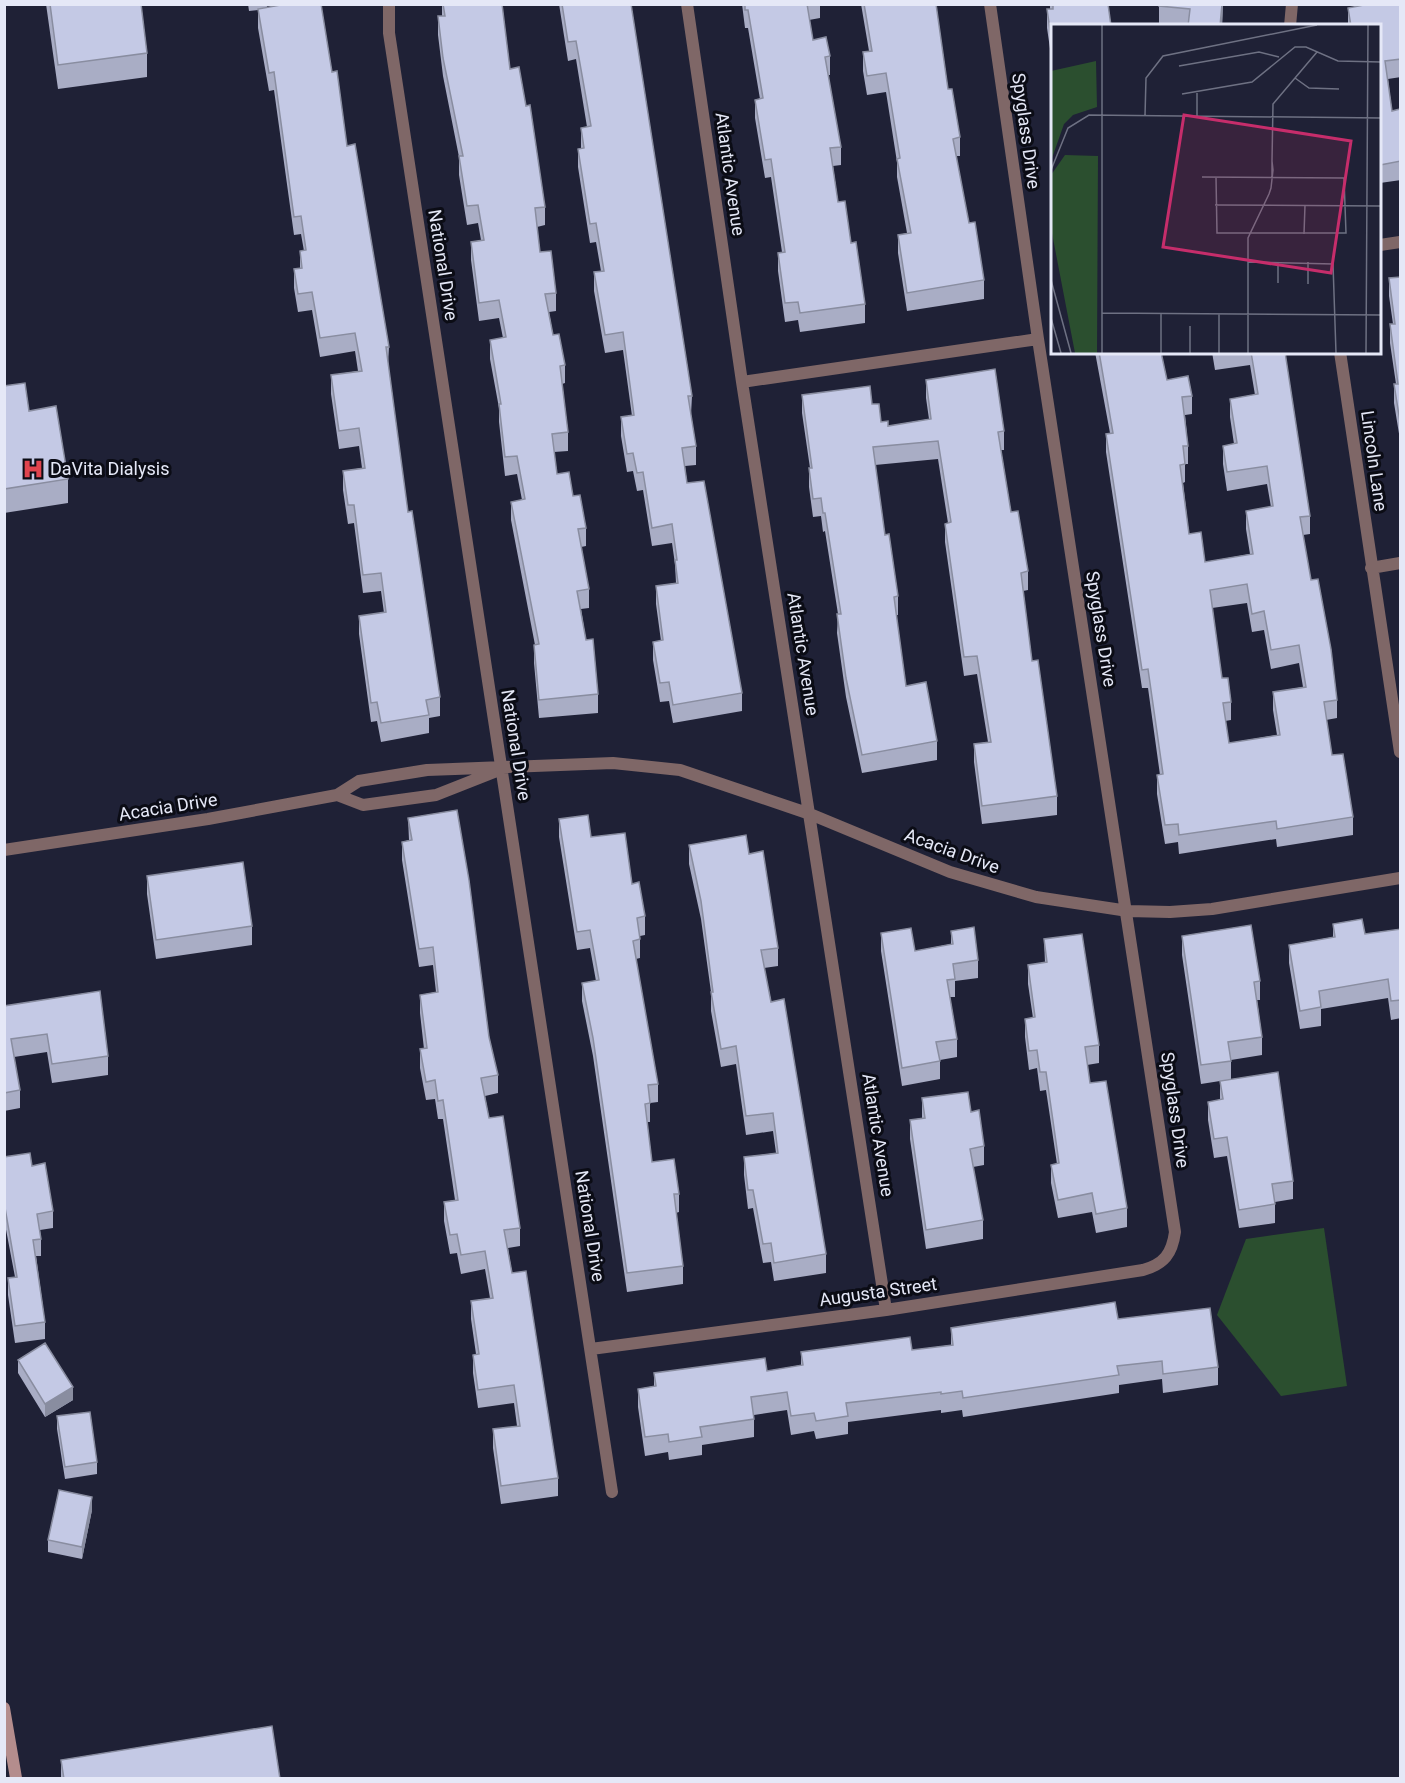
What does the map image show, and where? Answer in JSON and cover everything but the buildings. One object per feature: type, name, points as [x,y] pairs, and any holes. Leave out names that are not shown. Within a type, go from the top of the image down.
[{"type":"main road","points":[[4,1708],[16,1779]]},
{"type":"street","name":"National Drive","points":[[389,4],[389,33],[612,1492]]},
{"type":"street","name":"Atlantic Avenue","points":[[687,4],[742,382],[886,1310]]},
{"type":"street","name":"Spyglass Drive","points":[[990,4],[1038,339],[1128,911],[1175,1232],[1173,1246],[1167,1258]]},
{"type":"street","points":[[1290,24],[1292,4]]},
{"type":"street","points":[[1381,245],[1401,242]]},
{"type":"street","points":[[742,382],[1038,339]]},
{"type":"street","name":"Lincoln Lane","points":[[1340,354],[1371,568],[1401,752]]},
{"type":"street","points":[[1371,568],[1401,563]]},
{"type":"street","name":"Acacia Drive","points":[[4,850],[208,819],[337,795],[359,781],[427,770],[502,769],[557,763],[613,763],[680,770],[810,814],[950,872],[1036,897],[1128,911],[1170,912],[1212,909],[1401,878]]},
{"type":"street","name":"Acacia Drive","points":[[337,795],[363,805],[436,795],[502,769]]},
{"type":"street","name":"Augusta Street","points":[[591,1349],[886,1310],[1143,1270],[1157,1266],[1167,1258]]},
{"type":"green space","points":[[1324,1228],[1347,1386],[1281,1396],[1217,1315],[1246,1239]]},
{"type":"place","name":"DaVita Dialysis","points":[[33,469]]}]
